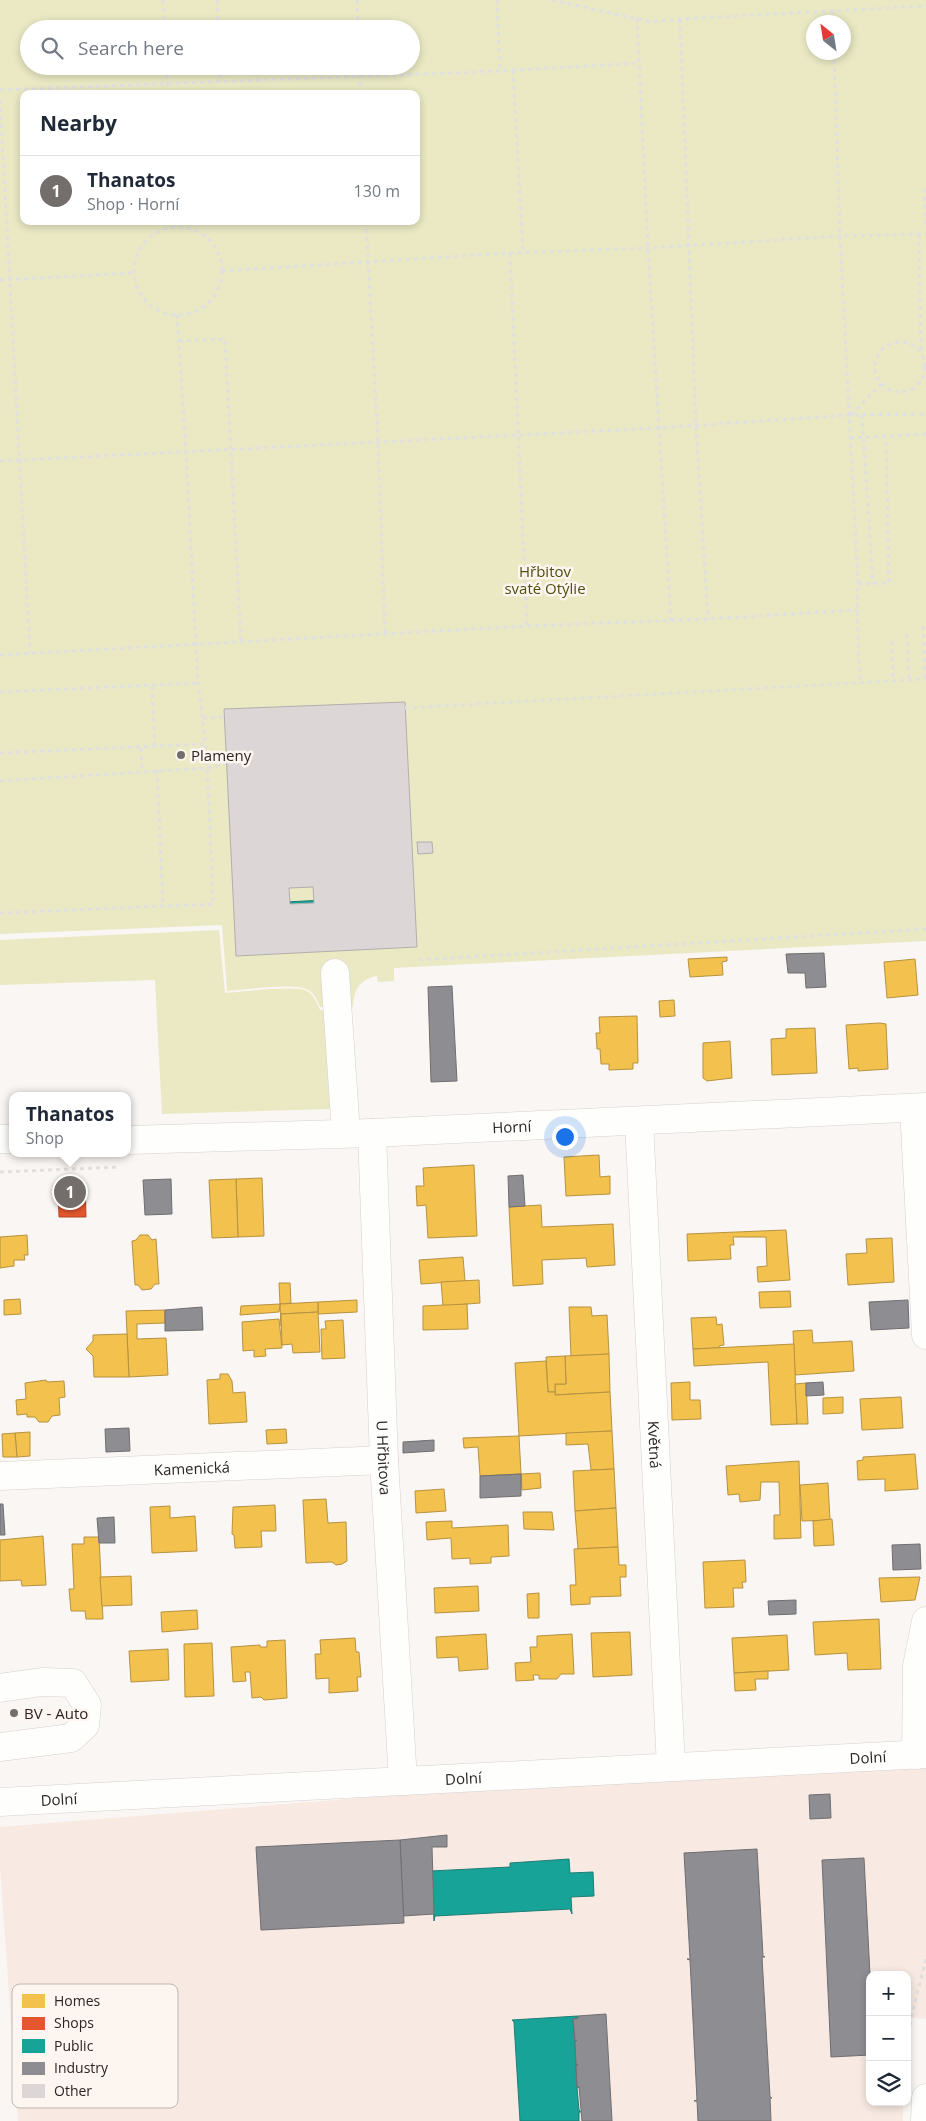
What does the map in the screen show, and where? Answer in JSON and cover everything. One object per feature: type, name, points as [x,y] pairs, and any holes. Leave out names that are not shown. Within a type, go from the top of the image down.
[{"type":"street","name":"U Hřbitova","points":[[336,972],[359,1133],[384,1460],[404,1781]]},
{"type":"street","name":"Horní","points":[[131,1140],[359,1133],[920,1107]]},
{"type":"street","points":[[920,1107],[926,1335]]},
{"type":"street","name":"Květná","points":[[639,1120],[671,1767]]},
{"type":"street","name":"Kamenická","points":[[0,1476],[384,1460]]},
{"type":"street","points":[[921,1754],[917,1666],[926,1620]]},
{"type":"street","points":[[0,1688],[42,1682],[72,1683],[87,1705],[85,1725],[71,1738],[0,1746]]},
{"type":"street","name":"Dolní","points":[[0,1802],[921,1754]]},
{"type":"street","points":[[925,2121],[926,2098]]},
{"type":"path","points":[[163,0],[164,20]]},
{"type":"path","points":[[217,0],[218,20]]},
{"type":"path","points":[[357,0],[358,20]]},
{"type":"path","points":[[497,0],[500,71]]},
{"type":"path","points":[[552,0],[651,22],[926,6]]},
{"type":"path","points":[[833,10],[833,15]]},
{"type":"path","points":[[637,18],[658,428],[671,621]]},
{"type":"path","points":[[680,19],[696,426],[708,619]]},
{"type":"path","points":[[834,60],[840,236],[858,584],[857,610],[860,683]]},
{"type":"path","points":[[420,74],[639,63]]},
{"type":"path","points":[[513,70],[523,253]]},
{"type":"path","points":[[168,75],[168,90]]},
{"type":"path","points":[[220,75],[220,82]]},
{"type":"path","points":[[0,90],[407,75]]},
{"type":"path","points":[[360,77],[361,90]]},
{"type":"path","points":[[0,100],[18,460],[30,653]]},
{"type":"path","points":[[926,189],[924,193],[926,229]]},
{"type":"path","points":[[366,225],[378,442],[385,634]]},
{"type":"path","points":[[174,228],[196,232],[209,241],[218,253],[222,271],[220,284],[211,300],[194,312],[177,315],[160,311],[150,305],[140,293],[134,274],[138,255],[146,242],[158,232],[174,228]]},
{"type":"path","points":[[919,234],[924,379],[910,390],[903,392],[888,389],[881,384],[875,370],[878,355],[882,349],[896,342],[912,345],[922,350]]},
{"type":"path","points":[[222,271],[367,264],[510,253],[648,248],[840,236],[926,234]]},
{"type":"path","points":[[510,253],[527,626]]},
{"type":"path","points":[[0,280],[134,274]]},
{"type":"path","points":[[0,913],[213,904],[207,768],[198,683],[177,315]]},
{"type":"path","points":[[178,341],[225,340],[240,642]]},
{"type":"path","points":[[850,415],[881,384]]},
{"type":"path","points":[[0,462],[517,436],[850,415],[926,414]]},
{"type":"path","points":[[862,415],[873,584]]},
{"type":"path","points":[[850,438],[926,434]]},
{"type":"path","points":[[858,584],[889,583],[886,437]]},
{"type":"path","points":[[0,655],[857,610]]},
{"type":"path","points":[[405,708],[925,679],[923,626]]},
{"type":"path","points":[[907,634],[909,680]]},
{"type":"path","points":[[892,641],[893,682]]},
{"type":"path","points":[[0,692],[198,683]]},
{"type":"path","points":[[152,686],[155,746]]},
{"type":"path","points":[[203,718],[224,717]]},
{"type":"path","points":[[0,753],[205,744]]},
{"type":"path","points":[[141,748],[142,771]]},
{"type":"path","points":[[0,781],[207,768],[226,764]]},
{"type":"path","points":[[157,770],[163,905]]},
{"type":"path","points":[[418,960],[926,929]]},
{"type":"path","points":[[911,2020],[926,1959]]},
{"type":"shaded area","points":[[926,1764],[926,2019],[911,2017],[911,1971],[866,1971],[866,2106],[903,2106],[903,2121],[18,2121],[17,2108],[178,2108],[178,1984],[12,1984],[12,2036],[0,1867],[0,1827],[398,1795]]},
{"type":"green space","name":"Hřbitov svaté Otýlie","points":[[0,0],[926,0],[926,941],[394,968],[394,981],[378,982],[377,976],[362,983],[356,990],[353,1007],[320,1007],[311,992],[299,987],[227,991],[222,925],[0,934]]},
{"type":"green space","points":[[219,930],[225,993],[301,989],[307,991],[315,999],[320,1010],[324,1010],[330,1109],[162,1114],[155,980],[0,985],[0,940]]},
{"type":"building: Homes","points":[[727,957],[727,961],[722,962],[723,975],[690,977],[688,959]]},
{"type":"building: Homes","points":[[915,959],[918,995],[887,998],[884,962]]},
{"type":"building: Homes","points":[[674,1000],[675,1016],[660,1017],[659,1001]]},
{"type":"building: Homes","points":[[637,1016],[638,1063],[633,1063],[633,1069],[609,1070],[609,1064],[601,1064],[600,1049],[597,1049],[596,1033],[600,1033],[599,1017]]},
{"type":"building: Homes","points":[[886,1024],[888,1069],[858,1071],[858,1068],[849,1069],[846,1025]]},
{"type":"building: Homes","points":[[815,1028],[817,1073],[772,1075],[771,1039],[786,1038],[786,1029]]},
{"type":"building: Homes","points":[[730,1041],[732,1078],[707,1081],[703,1078],[703,1043]]},
{"type":"building: Homes","points":[[599,1155],[600,1177],[610,1176],[610,1194],[566,1196],[564,1157]]},
{"type":"building: Homes","points":[[474,1165],[477,1236],[428,1238],[426,1205],[417,1206],[416,1186],[424,1186],[423,1168]]},
{"type":"building: Homes","points":[[262,1178],[264,1236],[238,1237],[236,1179]]},
{"type":"building: Homes","points":[[236,1179],[238,1237],[212,1238],[209,1180]]},
{"type":"building: Homes","points":[[541,1205],[542,1227],[613,1224],[615,1265],[587,1267],[586,1258],[542,1260],[543,1284],[513,1286],[509,1207]]},
{"type":"building: Homes","points":[[786,1230],[790,1280],[758,1282],[757,1267],[767,1266],[766,1237],[733,1237],[734,1245],[730,1245],[731,1259],[688,1261],[687,1234]]},
{"type":"building: Homes","points":[[27,1235],[28,1255],[24,1255],[25,1260],[14,1260],[14,1266],[0,1268],[0,1237]]},
{"type":"building: Homes","points":[[140,1235],[148,1235],[152,1240],[156,1239],[159,1284],[155,1284],[151,1289],[142,1290],[138,1285],[135,1285],[132,1241],[136,1240]]},
{"type":"building: Homes","points":[[892,1238],[894,1282],[848,1285],[846,1254],[867,1253],[866,1239]]},
{"type":"building: Homes","points":[[463,1257],[465,1281],[421,1284],[419,1260]]},
{"type":"building: Homes","points":[[479,1280],[480,1303],[443,1306],[441,1282]]},
{"type":"building: Homes","points":[[279,1283],[290,1283],[291,1303],[280,1304]]},
{"type":"building: Homes","points":[[790,1291],[791,1307],[760,1308],[759,1292]]},
{"type":"building: Homes","points":[[20,1299],[21,1314],[4,1315],[4,1300]]},
{"type":"building: Homes","points":[[357,1300],[357,1312],[318,1314],[318,1302]]},
{"type":"building: Homes","points":[[318,1302],[318,1312],[281,1314],[281,1326],[280,1304]]},
{"type":"building: Homes","points":[[280,1304],[279,1312],[240,1315],[241,1306]]},
{"type":"building: Homes","points":[[467,1304],[468,1329],[423,1330],[423,1306]]},
{"type":"building: Homes","points":[[569,1307],[591,1307],[592,1316],[607,1315],[609,1354],[571,1356]]},
{"type":"building: Homes","points":[[165,1310],[165,1323],[137,1324],[137,1339],[166,1338],[168,1375],[129,1377],[126,1311]]},
{"type":"building: Homes","points":[[318,1312],[320,1352],[293,1353],[292,1344],[282,1345],[281,1314]]},
{"type":"building: Homes","points":[[716,1317],[717,1325],[722,1324],[724,1345],[719,1346],[719,1348],[693,1349],[691,1318]]},
{"type":"building: Homes","points":[[279,1319],[282,1348],[265,1349],[266,1356],[254,1357],[254,1350],[243,1351],[242,1322]]},
{"type":"building: Homes","points":[[343,1320],[345,1358],[322,1359],[321,1329],[326,1329],[325,1321]]},
{"type":"building: Homes","points":[[812,1330],[813,1343],[852,1341],[854,1371],[795,1375],[793,1331]]},
{"type":"building: Homes","points":[[127,1334],[129,1377],[94,1377],[93,1356],[86,1349],[93,1341],[93,1335]]},
{"type":"building: Homes","points":[[794,1344],[797,1424],[771,1425],[768,1362],[694,1366],[693,1349]]},
{"type":"building: Homes","points":[[609,1354],[610,1392],[555,1395],[555,1384],[566,1384],[565,1356]]},
{"type":"building: Homes","points":[[565,1356],[566,1384],[555,1384],[555,1392],[548,1392],[546,1357]]},
{"type":"building: Homes","points":[[546,1361],[548,1392],[555,1392],[555,1395],[610,1392],[612,1431],[519,1436],[515,1363]]},
{"type":"building: Homes","points":[[220,1374],[228,1374],[232,1381],[233,1393],[245,1392],[247,1422],[209,1424],[207,1380],[220,1379]]},
{"type":"building: Homes","points":[[46,1380],[47,1382],[64,1381],[65,1397],[59,1398],[60,1415],[52,1416],[48,1422],[39,1422],[35,1417],[27,1417],[27,1414],[17,1415],[16,1400],[26,1399],[25,1383]]},
{"type":"building: Homes","points":[[690,1382],[690,1400],[700,1400],[701,1419],[672,1420],[671,1383]]},
{"type":"building: Homes","points":[[806,1383],[808,1424],[797,1424],[795,1384]]},
{"type":"building: Homes","points":[[843,1397],[843,1413],[823,1414],[823,1398]]},
{"type":"building: Homes","points":[[901,1397],[903,1428],[862,1430],[860,1399]]},
{"type":"building: Homes","points":[[286,1429],[287,1443],[267,1444],[266,1430]]},
{"type":"building: Homes","points":[[612,1431],[614,1469],[591,1470],[588,1444],[566,1445],[566,1433]]},
{"type":"building: Homes","points":[[30,1432],[30,1456],[17,1457],[15,1433]]},
{"type":"building: Homes","points":[[15,1433],[17,1457],[3,1457],[2,1434]]},
{"type":"building: Homes","points":[[519,1436],[521,1474],[480,1476],[478,1447],[464,1448],[463,1438]]},
{"type":"building: Homes","points":[[915,1454],[918,1489],[885,1491],[885,1479],[858,1480],[857,1461],[863,1460],[863,1457]]},
{"type":"building: Homes","points":[[799,1461],[801,1538],[774,1539],[774,1515],[780,1515],[779,1482],[761,1482],[760,1500],[740,1502],[739,1494],[728,1495],[726,1466]]},
{"type":"building: Homes","points":[[614,1469],[616,1508],[575,1511],[573,1471]]},
{"type":"building: Homes","points":[[540,1473],[541,1488],[522,1490],[521,1474]]},
{"type":"building: Homes","points":[[828,1483],[830,1520],[802,1521],[800,1485]]},
{"type":"building: Homes","points":[[444,1489],[446,1511],[416,1513],[415,1491]]},
{"type":"building: Homes","points":[[326,1499],[328,1523],[346,1522],[347,1561],[336,1565],[332,1562],[306,1563],[303,1500]]},
{"type":"building: Homes","points":[[275,1505],[276,1531],[261,1531],[262,1547],[235,1548],[234,1535],[232,1534],[233,1507]]},
{"type":"building: Homes","points":[[170,1506],[170,1518],[195,1516],[197,1551],[152,1553],[150,1507]]},
{"type":"building: Homes","points":[[616,1508],[618,1547],[578,1549],[575,1511]]},
{"type":"building: Homes","points":[[523,1512],[552,1512],[554,1530],[524,1529]]},
{"type":"building: Homes","points":[[832,1519],[834,1545],[814,1546],[813,1521]]},
{"type":"building: Homes","points":[[452,1521],[452,1528],[508,1525],[509,1556],[491,1557],[491,1563],[470,1564],[470,1558],[452,1559],[451,1538],[427,1540],[426,1522]]},
{"type":"building: Homes","points":[[43,1536],[46,1585],[22,1586],[21,1580],[0,1581],[0,1540]]},
{"type":"building: Homes","points":[[84,1537],[99,1537],[103,1619],[86,1619],[85,1611],[71,1611],[69,1589],[74,1589],[72,1544],[84,1544]]},
{"type":"building: Homes","points":[[618,1547],[619,1565],[626,1565],[626,1577],[620,1577],[621,1596],[590,1597],[590,1604],[571,1605],[570,1585],[576,1585],[574,1549]]},
{"type":"building: Homes","points":[[745,1560],[746,1582],[742,1582],[743,1588],[733,1588],[734,1607],[705,1608],[703,1562]]},
{"type":"building: Homes","points":[[131,1576],[132,1605],[102,1606],[100,1577]]},
{"type":"building: Homes","points":[[920,1577],[915,1600],[881,1602],[879,1578]]},
{"type":"building: Homes","points":[[478,1586],[479,1611],[435,1613],[434,1588]]},
{"type":"building: Homes","points":[[539,1593],[539,1618],[528,1618],[527,1594]]},
{"type":"building: Homes","points":[[197,1610],[198,1629],[162,1632],[161,1612]]},
{"type":"building: Homes","points":[[879,1619],[881,1669],[848,1670],[847,1653],[815,1655],[813,1622]]},
{"type":"building: Homes","points":[[630,1632],[632,1675],[593,1677],[591,1633]]},
{"type":"building: Homes","points":[[486,1634],[488,1669],[459,1671],[458,1657],[437,1658],[436,1637]]},
{"type":"building: Homes","points":[[572,1634],[574,1674],[561,1674],[557,1679],[539,1679],[539,1675],[533,1675],[534,1680],[516,1681],[515,1663],[531,1662],[530,1647],[537,1647],[537,1636]]},
{"type":"building: Homes","points":[[787,1635],[789,1670],[734,1673],[732,1638]]},
{"type":"building: Homes","points":[[355,1638],[356,1652],[359,1652],[361,1677],[357,1677],[358,1691],[329,1693],[329,1678],[316,1679],[315,1654],[321,1654],[320,1640]]},
{"type":"building: Homes","points":[[285,1640],[287,1698],[264,1700],[261,1697],[252,1698],[250,1672],[245,1672],[246,1681],[233,1682],[231,1647],[260,1645],[260,1647],[267,1647],[267,1641]]},
{"type":"building: Homes","points":[[212,1643],[214,1696],[185,1697],[184,1644]]},
{"type":"building: Homes","points":[[168,1649],[169,1680],[131,1682],[129,1651]]},
{"type":"building: Homes","points":[[768,1671],[768,1679],[755,1679],[756,1690],[735,1691],[734,1673]]},
{"type":"building: Shops","points":[[85,1184],[86,1217],[59,1217],[58,1185]]},
{"type":"building: Public","points":[[352,728],[352,733],[346,733],[348,774],[354,774],[355,805],[375,804],[381,928],[287,933],[285,902],[325,900],[323,869],[288,870],[285,800],[257,801],[256,780],[261,779],[260,738],[254,738],[254,733]]},
{"type":"building: Public","points":[[569,1859],[570,1873],[593,1872],[594,1896],[571,1897],[572,1914],[570,1909],[435,1916],[434,1921],[431,1871],[510,1867],[510,1863]]},
{"type":"building: Public","points":[[578,2016],[578,2018],[573,2019],[575,2041],[577,2040],[575,2042],[576,2064],[578,2065],[576,2065],[577,2087],[579,2087],[577,2088],[579,2110],[581,2112],[579,2112],[579,2121],[520,2121],[514,2022],[512,2020]]},
{"type":"building: Industry","points":[[824,953],[826,987],[806,988],[805,973],[788,973],[786,954]]},
{"type":"building: Industry","points":[[452,986],[457,1081],[431,1082],[428,987]]},
{"type":"building: Industry","points":[[523,1175],[525,1206],[509,1207],[508,1176]]},
{"type":"building: Industry","points":[[171,1179],[172,1214],[145,1215],[143,1180]]},
{"type":"building: Industry","points":[[908,1300],[909,1328],[871,1330],[869,1302]]},
{"type":"building: Industry","points":[[202,1307],[203,1330],[165,1331],[165,1310]]},
{"type":"building: Industry","points":[[823,1382],[824,1395],[806,1396],[806,1383]]},
{"type":"building: Industry","points":[[129,1428],[130,1451],[106,1452],[105,1429]]},
{"type":"building: Industry","points":[[434,1440],[434,1451],[403,1453],[403,1442]]},
{"type":"building: Industry","points":[[521,1474],[521,1496],[480,1498],[480,1476]]},
{"type":"building: Industry","points":[[0,1504],[3,1504],[5,1535],[0,1535]]},
{"type":"building: Industry","points":[[114,1517],[115,1543],[99,1543],[97,1518]]},
{"type":"building: Industry","points":[[920,1544],[921,1569],[893,1570],[892,1545]]},
{"type":"building: Industry","points":[[796,1600],[796,1614],[769,1615],[768,1601]]},
{"type":"building: Industry","points":[[830,1794],[831,1818],[810,1819],[809,1795]]},
{"type":"building: Industry","points":[[447,1835],[447,1847],[432,1847],[434,1914],[403,1916],[400,1840]]},
{"type":"building: Industry","points":[[400,1840],[404,1923],[261,1930],[256,1847]]},
{"type":"building: Industry","points":[[757,1849],[763,1956],[765,1957],[762,1957],[770,2097],[772,2098],[770,2098],[771,2121],[698,2121],[697,2101],[694,2101],[697,2100],[690,1960],[687,1959],[690,1959],[684,1853]]},
{"type":"building: Industry","points":[[864,1858],[870,1971],[866,1971],[866,2055],[831,2057],[822,1860]]},
{"type":"building: Industry","points":[[606,2014],[612,2121],[582,2121],[579,2087],[577,2087],[576,2065],[578,2065],[576,2064],[575,2042],[577,2040],[575,2041],[573,2019],[578,2018],[578,2016]]},
{"type":"building: Other","points":[[405,702],[417,947],[236,956],[224,709]],"holes":[[[313,887],[314,903],[290,904],[289,888]]]},
{"type":"building: Other","points":[[417,842],[432,842],[433,853],[418,854]]},
{"type":"place","name":"Plameny","points":[[181,755]]},
{"type":"place","name":"Thanatos","points":[[70,1192]]},
{"type":"place","name":"BV - Auto","points":[[14,1713]]}]
